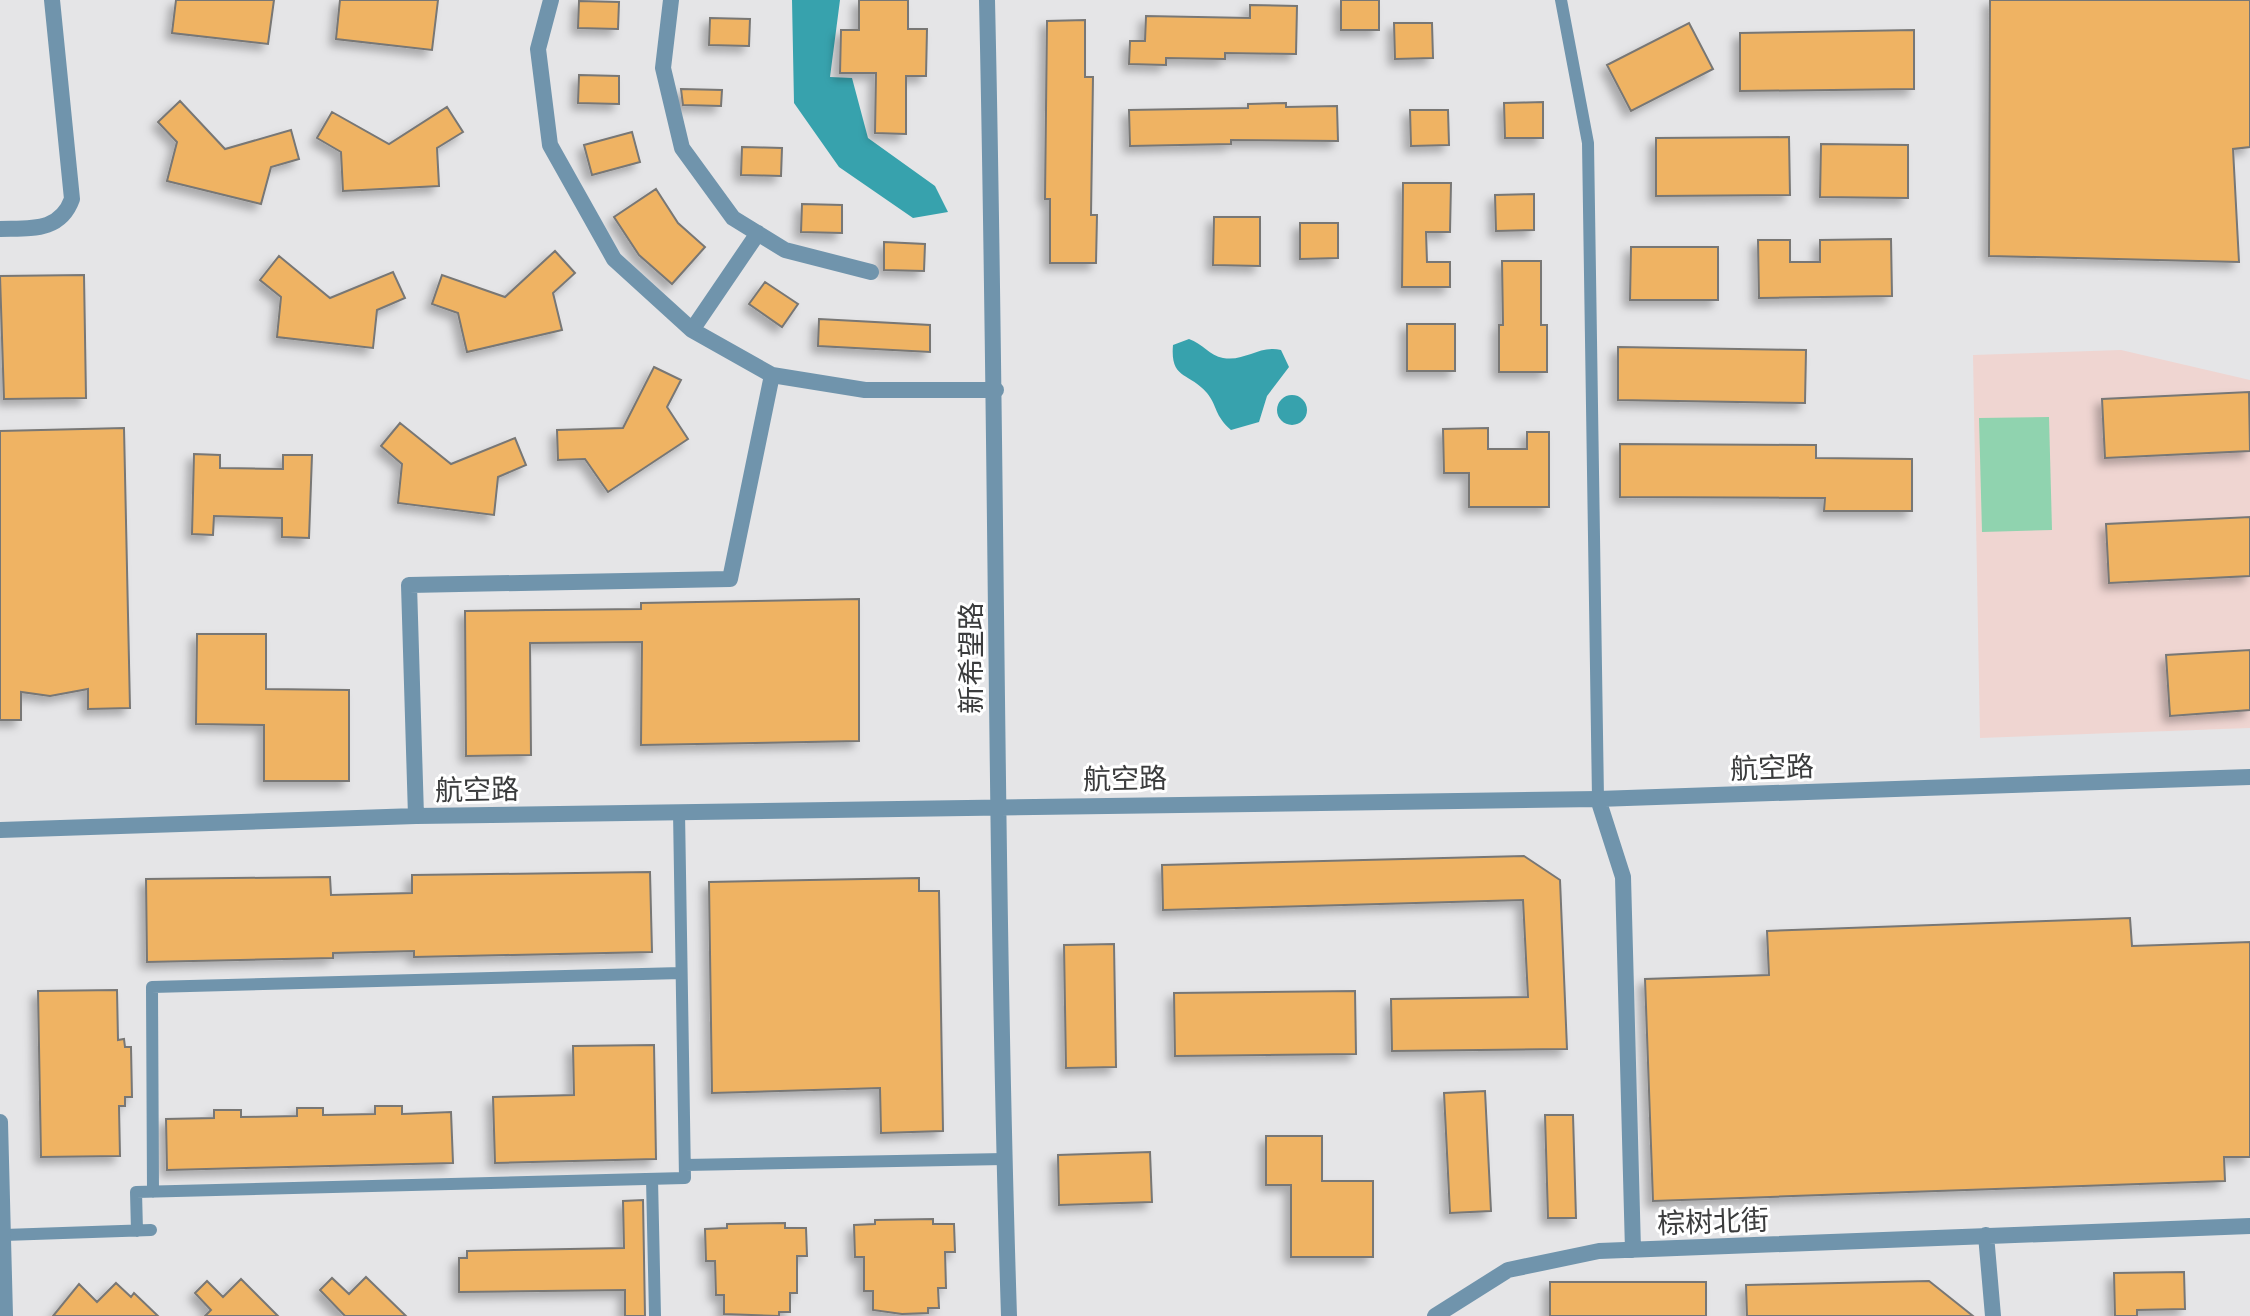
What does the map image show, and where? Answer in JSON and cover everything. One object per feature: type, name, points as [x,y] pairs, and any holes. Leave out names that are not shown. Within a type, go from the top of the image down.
[{"type":"street","points":[[0,229],[54,223],[66,214],[72,199],[52,0]]},
{"type":"street","points":[[551,0],[538,49],[550,145],[614,259],[692,330],[772,375],[865,390],[996,390]]},
{"type":"street","points":[[671,0],[663,68],[682,148],[733,218],[785,250],[871,272]]},
{"type":"street","name":"新希望路","points":[[987,0],[996,390],[997,805],[1009,1316]]},
{"type":"street","points":[[692,330],[758,233]]},
{"type":"street","points":[[416,816],[409,585],[730,579],[772,375]]},
{"type":"street","name":"航空路","points":[[0,830],[416,816],[997,805],[1598,799],[2250,777]]},
{"type":"street","name":"棕树北街","points":[[1598,799],[1623,877],[1633,1250],[2250,1226]]},
{"type":"street","points":[[0,1122],[5,1316]]},
{"type":"street","points":[[1986,1235],[1993,1316]]},
{"type":"street","points":[[1435,1316],[1508,1270],[1599,1251],[1633,1250]]},
{"type":"lane","points":[[1561,0],[1588,143],[1598,799]]},
{"type":"lane","points":[[137,1231],[136,1192],[685,1178],[679,812]]},
{"type":"lane","points":[[153,1192],[152,987],[681,973]]},
{"type":"lane","points":[[685,1165],[1004,1159]]},
{"type":"lane","points":[[652,1179],[655,1316]]},
{"type":"lane","points":[[4,1235],[151,1230]]},
{"type":"shaded area","points":[[2121,350],[2250,380],[2250,728],[1980,738],[1973,355]]},
{"type":"green space","points":[[2049,417],[2052,530],[1982,532],[1979,418]]},
{"type":"water","points":[[792,0],[840,0],[830,77],[852,78],[868,138],[935,186],[948,212],[913,218],[839,167],[794,103]]},
{"type":"water","points":[[1189,339],[1214,355],[1231,359],[1266,350],[1281,350],[1289,367],[1267,396],[1259,422],[1231,430],[1207,393],[1178,370],[1173,345]]},
{"type":"water","points":[[1292,395],[1303,399],[1307,410],[1303,421],[1292,425],[1281,421],[1277,410],[1281,399]]},
{"type":"building","points":[[176,0],[274,0],[268,44],[172,33]]},
{"type":"building","points":[[340,0],[438,0],[432,50],[336,39]]},
{"type":"building","points":[[859,0],[908,0],[908,29],[927,29],[926,76],[906,76],[906,134],[875,133],[876,73],[840,73],[841,30],[859,30]]},
{"type":"building","points":[[1341,0],[1379,0],[1379,30],[1341,30]]},
{"type":"building","points":[[1990,0],[2250,0],[2250,147],[2233,149],[2239,262],[1989,256]]},
{"type":"building","points":[[579,1],[619,2],[618,29],[578,28]]},
{"type":"building","points":[[1250,5],[1297,6],[1296,54],[1225,53],[1225,59],[1166,58],[1166,65],[1129,64],[1130,41],[1145,41],[1146,16],[1250,18]]},
{"type":"building","points":[[710,18],[750,19],[749,46],[709,45]]},
{"type":"building","points":[[1085,20],[1085,77],[1093,77],[1091,215],[1097,215],[1096,263],[1050,263],[1050,199],[1045,199],[1047,21]]},
{"type":"building","points":[[1394,23],[1432,23],[1433,58],[1395,59]]},
{"type":"building","points":[[1689,23],[1713,69],[1631,111],[1607,65]]},
{"type":"building","points":[[1914,30],[1914,89],[1740,91],[1740,33]]},
{"type":"building","points":[[579,75],[619,76],[619,104],[578,103]]},
{"type":"building","points":[[681,89],[722,90],[721,106],[683,105]]},
{"type":"building","points":[[180,101],[225,149],[291,130],[299,159],[271,167],[261,204],[167,181],[177,142],[158,122]]},
{"type":"building","points":[[1543,102],[1543,138],[1505,138],[1504,103]]},
{"type":"building","points":[[1286,103],[1286,107],[1337,106],[1338,141],[1231,140],[1231,144],[1130,146],[1129,110],[1248,108],[1248,104]]},
{"type":"building","points":[[447,107],[463,132],[437,148],[439,186],[343,191],[341,152],[317,138],[332,112],[389,144]]},
{"type":"building","points":[[1410,110],[1448,110],[1449,145],[1411,146]]},
{"type":"building","points":[[632,132],[640,162],[592,175],[584,145]]},
{"type":"building","points":[[1789,137],[1790,195],[1656,196],[1656,138]]},
{"type":"building","points":[[1821,144],[1908,145],[1908,198],[1820,197]]},
{"type":"building","points":[[742,147],[782,148],[781,176],[741,175]]},
{"type":"building","points":[[1403,183],[1451,183],[1450,232],[1426,232],[1427,262],[1450,262],[1450,287],[1402,287]]},
{"type":"building","points":[[656,189],[678,223],[705,247],[672,284],[639,255],[614,217]]},
{"type":"building","points":[[1534,194],[1534,230],[1496,231],[1495,195]]},
{"type":"building","points":[[802,204],[842,205],[842,233],[801,232]]},
{"type":"building","points":[[1214,217],[1260,217],[1260,266],[1213,265]]},
{"type":"building","points":[[1300,223],[1338,223],[1338,258],[1300,259]]},
{"type":"building","points":[[1891,239],[1892,296],[1759,298],[1758,240],[1790,240],[1790,262],[1820,262],[1820,240]]},
{"type":"building","points":[[884,242],[925,244],[924,271],[884,270]]},
{"type":"building","points":[[1631,247],[1718,247],[1718,300],[1630,300]]},
{"type":"building","points":[[555,251],[575,273],[553,293],[562,330],[467,352],[458,313],[432,304],[442,275],[505,297]]},
{"type":"building","points":[[279,256],[330,298],[393,272],[405,298],[377,310],[373,348],[277,337],[281,297],[260,280]]},
{"type":"building","points":[[1502,261],[1541,261],[1541,325],[1547,325],[1547,372],[1499,372],[1499,325],[1503,325]]},
{"type":"building","points":[[84,275],[86,398],[4,399],[0,276]]},
{"type":"building","points":[[765,282],[798,304],[782,327],[749,304]]},
{"type":"building","points":[[819,319],[930,325],[930,352],[818,346]]},
{"type":"building","points":[[1407,324],[1455,324],[1455,371],[1407,371]]},
{"type":"building","points":[[1618,347],[1806,350],[1805,403],[1618,400]]},
{"type":"building","points":[[654,367],[681,380],[667,407],[688,439],[608,492],[585,459],[558,460],[557,430],[623,428]]},
{"type":"building","points":[[2249,392],[2250,451],[2105,458],[2102,399]]},
{"type":"building","points":[[400,423],[451,464],[515,438],[526,465],[498,477],[494,515],[398,503],[402,464],[381,446]]},
{"type":"building","points":[[124,428],[130,708],[88,709],[88,689],[50,696],[21,692],[21,720],[0,720],[0,431]]},
{"type":"building","points":[[1488,428],[1488,449],[1527,449],[1527,432],[1549,432],[1549,507],[1469,507],[1469,473],[1444,473],[1443,429]]},
{"type":"building","points":[[1620,444],[1816,445],[1816,458],[1912,459],[1912,511],[1824,511],[1825,498],[1620,497]]},
{"type":"building","points":[[194,454],[220,455],[220,468],[283,469],[283,455],[312,455],[309,538],[282,537],[282,518],[214,516],[213,535],[192,534]]},
{"type":"building","points":[[2250,517],[2250,576],[2109,583],[2106,524]]},
{"type":"building","points":[[859,599],[859,741],[641,745],[642,642],[530,643],[531,755],[466,756],[465,611],[641,609],[641,603]]},
{"type":"building","points":[[197,634],[266,634],[266,689],[349,690],[349,781],[264,781],[264,725],[196,724]]},
{"type":"building","points":[[2250,650],[2250,710],[2170,716],[2166,655]]},
{"type":"building","points":[[1524,856],[1560,880],[1567,1049],[1392,1051],[1391,999],[1528,997],[1523,900],[1163,910],[1162,865]]},
{"type":"building","points":[[650,872],[652,952],[414,957],[414,951],[333,953],[333,958],[147,962],[146,879],[330,877],[331,895],[412,893],[412,875]]},
{"type":"building","points":[[919,878],[919,891],[939,891],[943,1131],[881,1133],[880,1088],[712,1093],[709,882]]},
{"type":"building","points":[[2130,918],[2132,946],[2250,942],[2250,1157],[2224,1157],[2225,1181],[1653,1201],[1645,979],[1769,975],[1767,931]]},
{"type":"building","points":[[1114,944],[1116,1067],[1066,1068],[1064,945]]},
{"type":"building","points":[[117,990],[118,1040],[124,1039],[125,1047],[131,1047],[132,1097],[125,1097],[125,1106],[119,1106],[120,1156],[41,1157],[38,991]]},
{"type":"building","points":[[1355,991],[1356,1054],[1175,1056],[1174,993]]},
{"type":"building","points":[[654,1045],[656,1159],[495,1163],[493,1097],[574,1095],[573,1046]]},
{"type":"building","points":[[1485,1091],[1491,1211],[1450,1213],[1444,1093]]},
{"type":"building","points":[[375,1106],[402,1106],[402,1114],[451,1112],[453,1163],[167,1170],[166,1119],[214,1118],[214,1110],[241,1110],[241,1117],[297,1116],[297,1108],[323,1108],[323,1115],[375,1114]]},
{"type":"building","points":[[1545,1115],[1573,1115],[1576,1218],[1548,1218]]},
{"type":"building","points":[[1266,1136],[1322,1136],[1322,1181],[1373,1181],[1373,1257],[1291,1257],[1291,1185],[1266,1185]]},
{"type":"building","points":[[1150,1152],[1152,1202],[1059,1205],[1058,1155]]},
{"type":"building","points":[[643,1200],[645,1316],[625,1316],[625,1290],[459,1292],[459,1258],[467,1258],[467,1251],[624,1248],[623,1201]]},
{"type":"building","points":[[933,1219],[933,1224],[954,1224],[955,1252],[945,1252],[946,1288],[938,1288],[939,1308],[928,1308],[928,1313],[902,1314],[873,1310],[873,1291],[864,1291],[864,1257],[855,1257],[854,1225],[875,1224],[875,1220]]},
{"type":"building","points":[[785,1223],[785,1228],[806,1228],[807,1256],[797,1256],[797,1293],[790,1293],[790,1312],[779,1312],[779,1316],[724,1314],[724,1295],[716,1295],[715,1261],[706,1261],[705,1229],[727,1228],[727,1224]]},
{"type":"building","points":[[2184,1272],[2185,1309],[2137,1310],[2137,1316],[2115,1316],[2114,1273]]},
{"type":"building","points":[[366,1277],[406,1316],[345,1316],[320,1290],[332,1278],[349,1294]]},
{"type":"building","points":[[241,1279],[278,1316],[205,1316],[211,1310],[195,1293],[207,1281],[223,1297]]},
{"type":"building","points":[[1929,1281],[1973,1316],[1747,1316],[1746,1285]]},
{"type":"building","points":[[1550,1282],[1706,1282],[1706,1316],[1550,1316]]},
{"type":"building","points":[[116,1283],[131,1297],[134,1293],[158,1316],[53,1316],[79,1284],[97,1302]]}]
